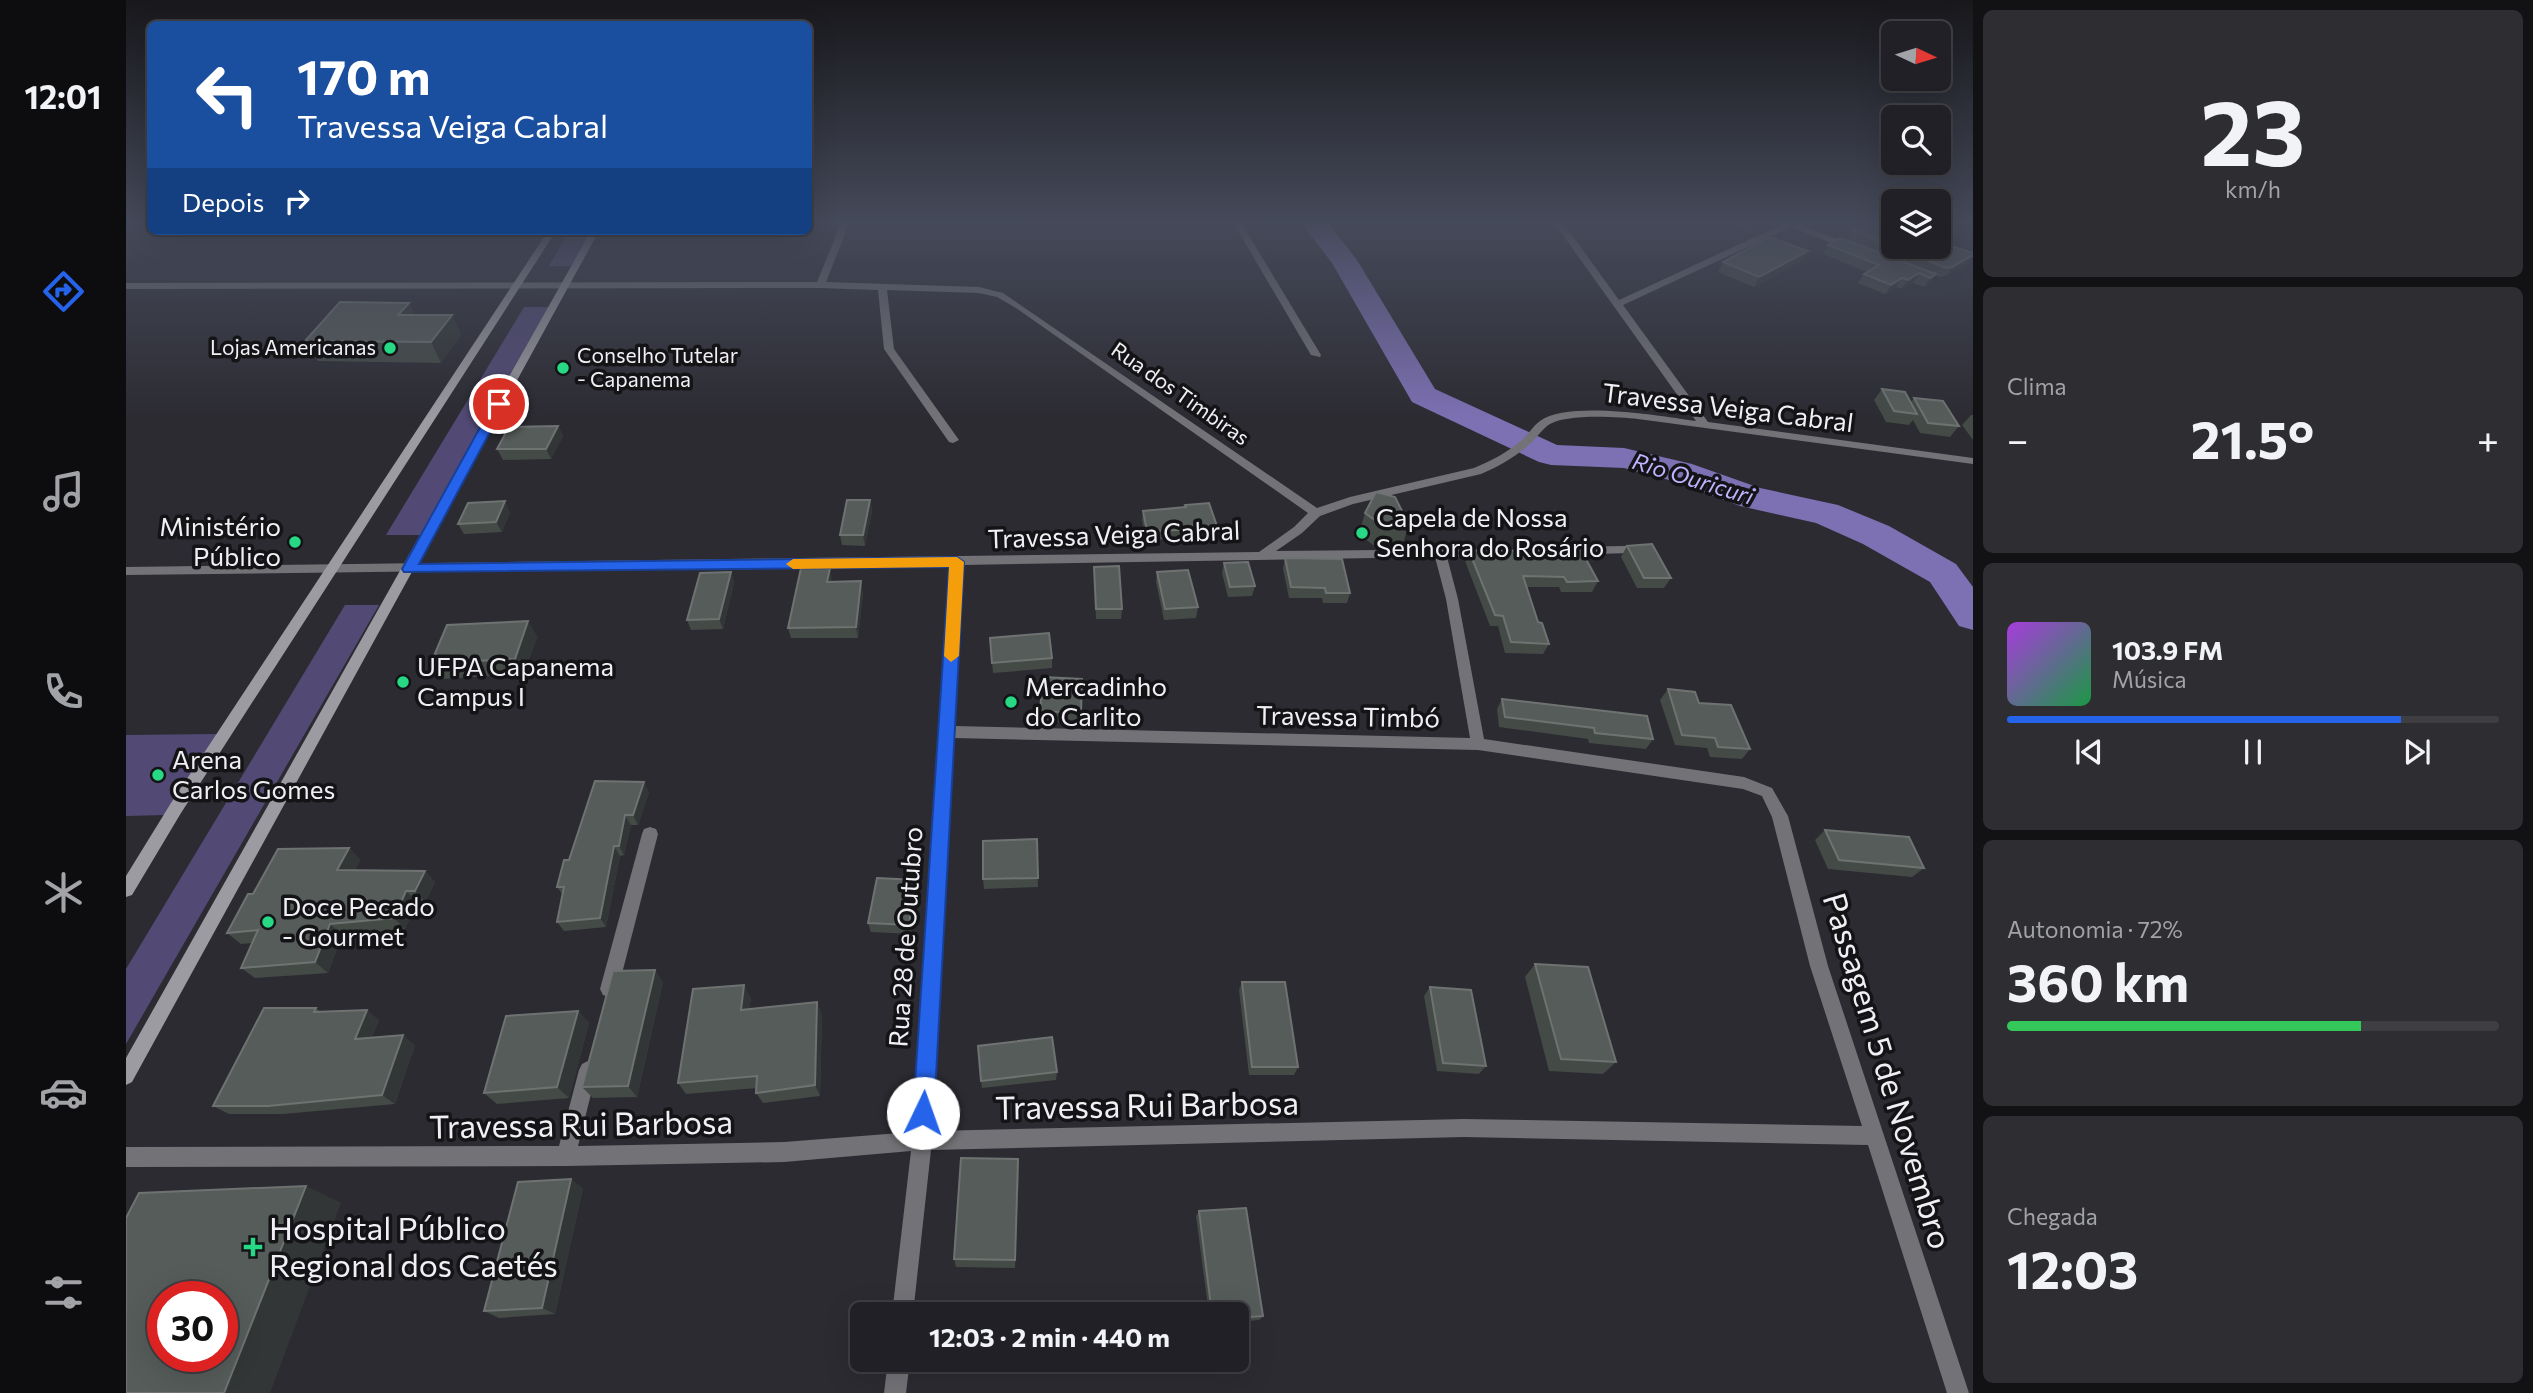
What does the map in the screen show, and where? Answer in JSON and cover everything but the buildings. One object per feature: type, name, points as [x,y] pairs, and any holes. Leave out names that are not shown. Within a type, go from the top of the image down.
[{"type":"street","points":[[126,890],[176,808],[516,289]]},
{"type":"street","points":[[126,1076],[409,569],[561,289]]},
{"type":"street","points":[[881,289],[890,349],[953,440]]},
{"type":"street","name":"Rua dos Timbiras","points":[[955,289],[979,290],[1009,299],[1316,513]]},
{"type":"street","points":[[1275,289],[1316,355]]},
{"type":"street","points":[[1606,289],[1706,425]]},
{"type":"street","points":[[1617,304],[1650,289]]},
{"type":"street","name":"Travessa Veiga Cabral","points":[[1264,554],[1298,530],[1316,513],[1350,501],[1476,471],[1497,463],[1544,424],[1569,415],[1618,414],[1973,461]]},
{"type":"street","points":[[1546,551],[1626,550]]},
{"type":"street","name":"Travessa Veiga Cabral","points":[[126,571],[957,562],[1264,554],[1493,552]]},
{"type":"street","points":[[1440,553],[1452,599],[1478,744]]},
{"type":"street","name":"Rua 28 de Outubro","points":[[904,1302],[922,1140],[957,562]]},
{"type":"street","name":"Travessa Timbó","points":[[947,732],[1478,744],[1744,783]]},
{"type":"street","name":"Passagem 5 de Novembro","points":[[1744,783],[1767,792],[1780,816],[1819,966],[1958,1393]]},
{"type":"street","points":[[604,1009],[650,834]]},
{"type":"street","points":[[566,1156],[594,1049]]},
{"type":"street","name":"Travessa Rui Barbosa","points":[[126,1157],[566,1156],[784,1152],[922,1140],[1464,1128],[1876,1136]]},
{"type":"street","points":[[895,1393],[897,1372]]},
{"type":"shaded area","points":[[524,307],[550,307],[420,535],[386,535]]},
{"type":"shaded area","points":[[345,605],[379,605],[126,1044],[126,969]]},
{"type":"shaded area","name":"Arena Carlos Gomes","points":[[218,734],[165,815],[126,816],[126,735]]},
{"type":"waterway","name":"Rio Ouricuri","points":[[1361,289],[1423,395],[1551,455],[1624,458],[1692,475],[1752,498],[1825,513],[1876,535],[1943,573],[1973,616]]},
{"type":"slow traffic","points":[[793,564],[957,562],[951,656]]},
{"type":"place","name":"Lojas Americanas","points":[[390,348]]},
{"type":"place","name":"Conselho Tutelar - Capanema","points":[[563,368]]},
{"type":"place","name":"Capela de Nossa Senhora do Rosário","points":[[1362,533]]},
{"type":"place","name":"Ministério Público","points":[[295,542]]},
{"type":"place","name":"UFPA Capanema Campus I","points":[[403,682]]},
{"type":"place","name":"Mercadinho do Carlito","points":[[1011,702]]},
{"type":"place","name":"Arena Carlos Gomes","points":[[158,775]]},
{"type":"place","name":"Doce Pecado - Gourmet","points":[[268,922]]},
{"type":"place","name":"Hospital Público Regional dos Caetés","points":[[253,1247]]},
{"type":"route","points":[[499,404],[409,569],[957,562],[923,1113]]}]
